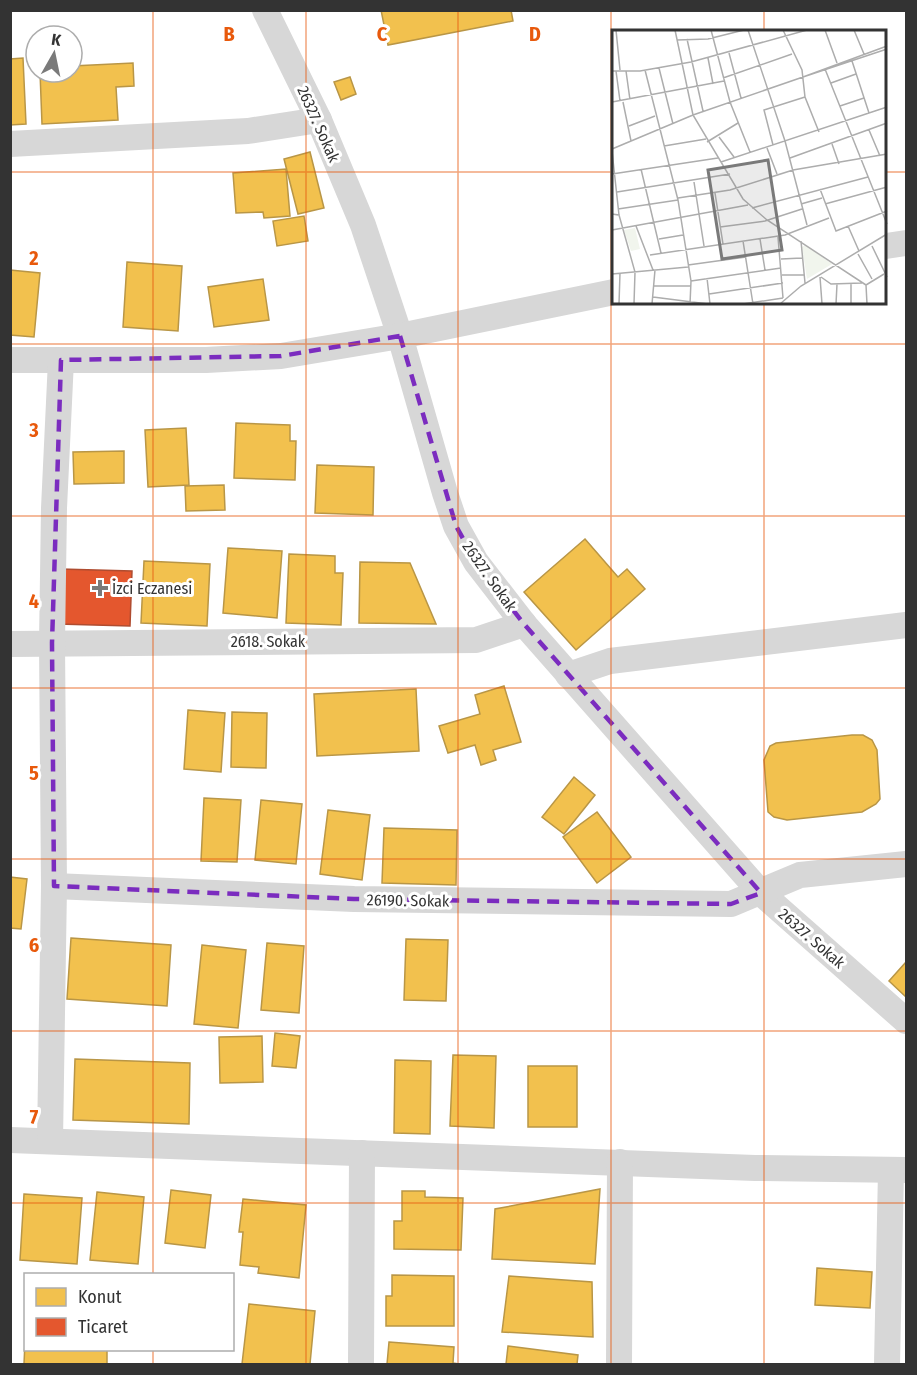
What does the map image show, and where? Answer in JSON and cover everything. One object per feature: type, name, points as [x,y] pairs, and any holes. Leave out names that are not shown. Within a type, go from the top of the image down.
[{"type":"street","name":"26327. Sokak","points":[[265,10],[319,120],[363,225],[400,336],[456,526],[476,562],[524,624],[761,893],[906,1021]]},
{"type":"street","points":[[10,144],[248,131],[319,120]]},
{"type":"street","points":[[887,246],[906,243]]},
{"type":"street","points":[[10,360],[206,360],[281,356],[400,336],[612,292]]},
{"type":"street","points":[[50,1141],[54,886],[52,643],[54,508],[61,360]]},
{"type":"street","name":"2618. Sokak","points":[[10,644],[476,640],[524,624]]},
{"type":"street","points":[[568,675],[610,661],[906,625]]},
{"type":"street","name":"26190. Sokak","points":[[54,886],[354,899],[730,904],[800,875],[906,864]]},
{"type":"street","points":[[10,1140],[755,1168],[899,1170],[887,1365]]},
{"type":"street","points":[[361,1365],[362,1153]]},
{"type":"street","points":[[619,1365],[620,1162]]},
{"type":"highlighted area","points":[[400,336],[456,526],[476,562],[524,624],[761,893],[731,904],[354,899],[54,886],[52,643],[61,360],[281,356]]},
{"type":"building: Konut","points":[[381,10],[511,10],[513,21],[388,45]]},
{"type":"building: Konut","points":[[23,58],[26,124],[10,125],[10,59]]},
{"type":"building: Konut","points":[[133,63],[134,86],[116,87],[118,120],[42,124],[40,84],[84,84],[84,65]]},
{"type":"building: Konut","points":[[350,77],[356,94],[341,100],[334,82]]},
{"type":"building: Konut","points":[[310,152],[324,208],[298,214],[284,159]]},
{"type":"building: Konut","points":[[286,169],[290,216],[264,218],[263,212],[236,213],[233,173]]},
{"type":"building: Konut","points":[[304,216],[308,241],[277,246],[273,221]]},
{"type":"building: Konut","points":[[127,262],[182,266],[178,331],[123,327]]},
{"type":"building: Konut","points":[[10,270],[40,273],[34,337],[10,335]]},
{"type":"building: Konut","points":[[263,279],[269,320],[214,327],[208,287]]},
{"type":"building: Konut","points":[[236,423],[290,425],[290,441],[296,441],[295,480],[234,478]]},
{"type":"building: Konut","points":[[186,428],[189,485],[148,487],[145,430]]},
{"type":"building: Konut","points":[[124,451],[124,483],[74,484],[73,452]]},
{"type":"building: Konut","points":[[317,465],[374,467],[373,515],[315,513]]},
{"type":"building: Konut","points":[[224,485],[225,510],[186,511],[185,486]]},
{"type":"building: Konut","points":[[585,539],[618,577],[627,569],[645,589],[576,650],[524,592]]},
{"type":"building: Konut","points":[[228,548],[282,551],[277,618],[223,613]]},
{"type":"building: Konut","points":[[289,554],[335,556],[335,573],[343,573],[341,625],[286,623]]},
{"type":"building: Konut","points":[[144,561],[210,564],[207,626],[141,623]]},
{"type":"building: Konut","points":[[360,562],[410,563],[436,624],[359,623]]},
{"type":"building: Konut","points":[[504,686],[521,742],[493,750],[496,760],[481,765],[475,745],[448,753],[439,726],[480,714],[475,695]]},
{"type":"building: Konut","points":[[416,689],[419,751],[317,756],[314,694]]},
{"type":"building: Konut","points":[[188,710],[225,713],[221,772],[184,769]]},
{"type":"building: Konut","points":[[232,712],[267,713],[266,768],[231,767]]},
{"type":"building: Konut","points":[[863,735],[872,740],[877,750],[880,799],[876,804],[862,812],[787,820],[774,817],[768,812],[764,760],[770,746],[776,743]]},
{"type":"building: Konut","points":[[574,777],[595,795],[564,834],[542,817]]},
{"type":"building: Konut","points":[[204,798],[241,800],[237,862],[201,861]]},
{"type":"building: Konut","points":[[261,800],[302,804],[296,864],[255,860]]},
{"type":"building: Konut","points":[[328,810],[370,815],[362,880],[320,874]]},
{"type":"building: Konut","points":[[597,812],[631,857],[597,883],[563,837]]},
{"type":"building: Konut","points":[[384,828],[457,830],[456,885],[382,883]]},
{"type":"building: Konut","points":[[10,877],[27,879],[21,929],[10,928]]},
{"type":"building: Konut","points":[[71,938],[171,945],[167,1006],[67,999]]},
{"type":"building: Konut","points":[[406,939],[448,940],[446,1001],[404,1000]]},
{"type":"building: Konut","points":[[267,943],[304,946],[299,1013],[261,1010]]},
{"type":"building: Konut","points":[[202,945],[246,950],[238,1028],[194,1024]]},
{"type":"building: Konut","points":[[906,962],[906,997],[889,981]]},
{"type":"building: Konut","points":[[275,1033],[300,1036],[296,1068],[272,1066]]},
{"type":"building: Konut","points":[[262,1036],[263,1082],[220,1083],[219,1037]]},
{"type":"building: Konut","points":[[453,1055],[496,1056],[494,1128],[450,1126]]},
{"type":"building: Konut","points":[[75,1059],[190,1063],[189,1124],[73,1120]]},
{"type":"building: Konut","points":[[395,1060],[431,1061],[430,1134],[394,1133]]},
{"type":"building: Konut","points":[[528,1066],[577,1066],[577,1127],[528,1127]]},
{"type":"building: Konut","points":[[600,1189],[595,1264],[492,1259],[495,1209]]},
{"type":"building: Konut","points":[[171,1190],[211,1195],[205,1248],[165,1243]]},
{"type":"building: Konut","points":[[402,1191],[425,1191],[425,1197],[463,1198],[461,1250],[394,1249],[394,1221],[402,1221]]},
{"type":"building: Konut","points":[[97,1192],[144,1197],[138,1264],[90,1260]]},
{"type":"building: Konut","points":[[24,1194],[82,1198],[77,1264],[20,1260]]},
{"type":"building: Konut","points":[[243,1199],[306,1205],[299,1278],[258,1273],[259,1267],[240,1265],[243,1232],[239,1232]]},
{"type":"building: Konut","points":[[817,1268],[872,1272],[870,1308],[815,1305]]},
{"type":"building: Konut","points":[[392,1275],[454,1276],[454,1326],[386,1326],[386,1296],[392,1296]]},
{"type":"building: Konut","points":[[509,1276],[592,1282],[593,1337],[502,1332]]},
{"type":"building: Konut","points":[[249,1304],[315,1311],[310,1364],[242,1364]]},
{"type":"building: Konut","points":[[389,1342],[454,1347],[453,1363],[459,1364],[387,1364]]},
{"type":"building: Konut","points":[[508,1346],[578,1355],[577,1364],[506,1364]]},
{"type":"building: Konut","points":[[25,1351],[107,1351],[107,1364],[24,1364]]},
{"type":"building: Ticaret","points":[[60,569],[132,571],[130,626],[58,624]]},
{"type":"place","name":"İzci Eczanesi","points":[[100,588]]}]
